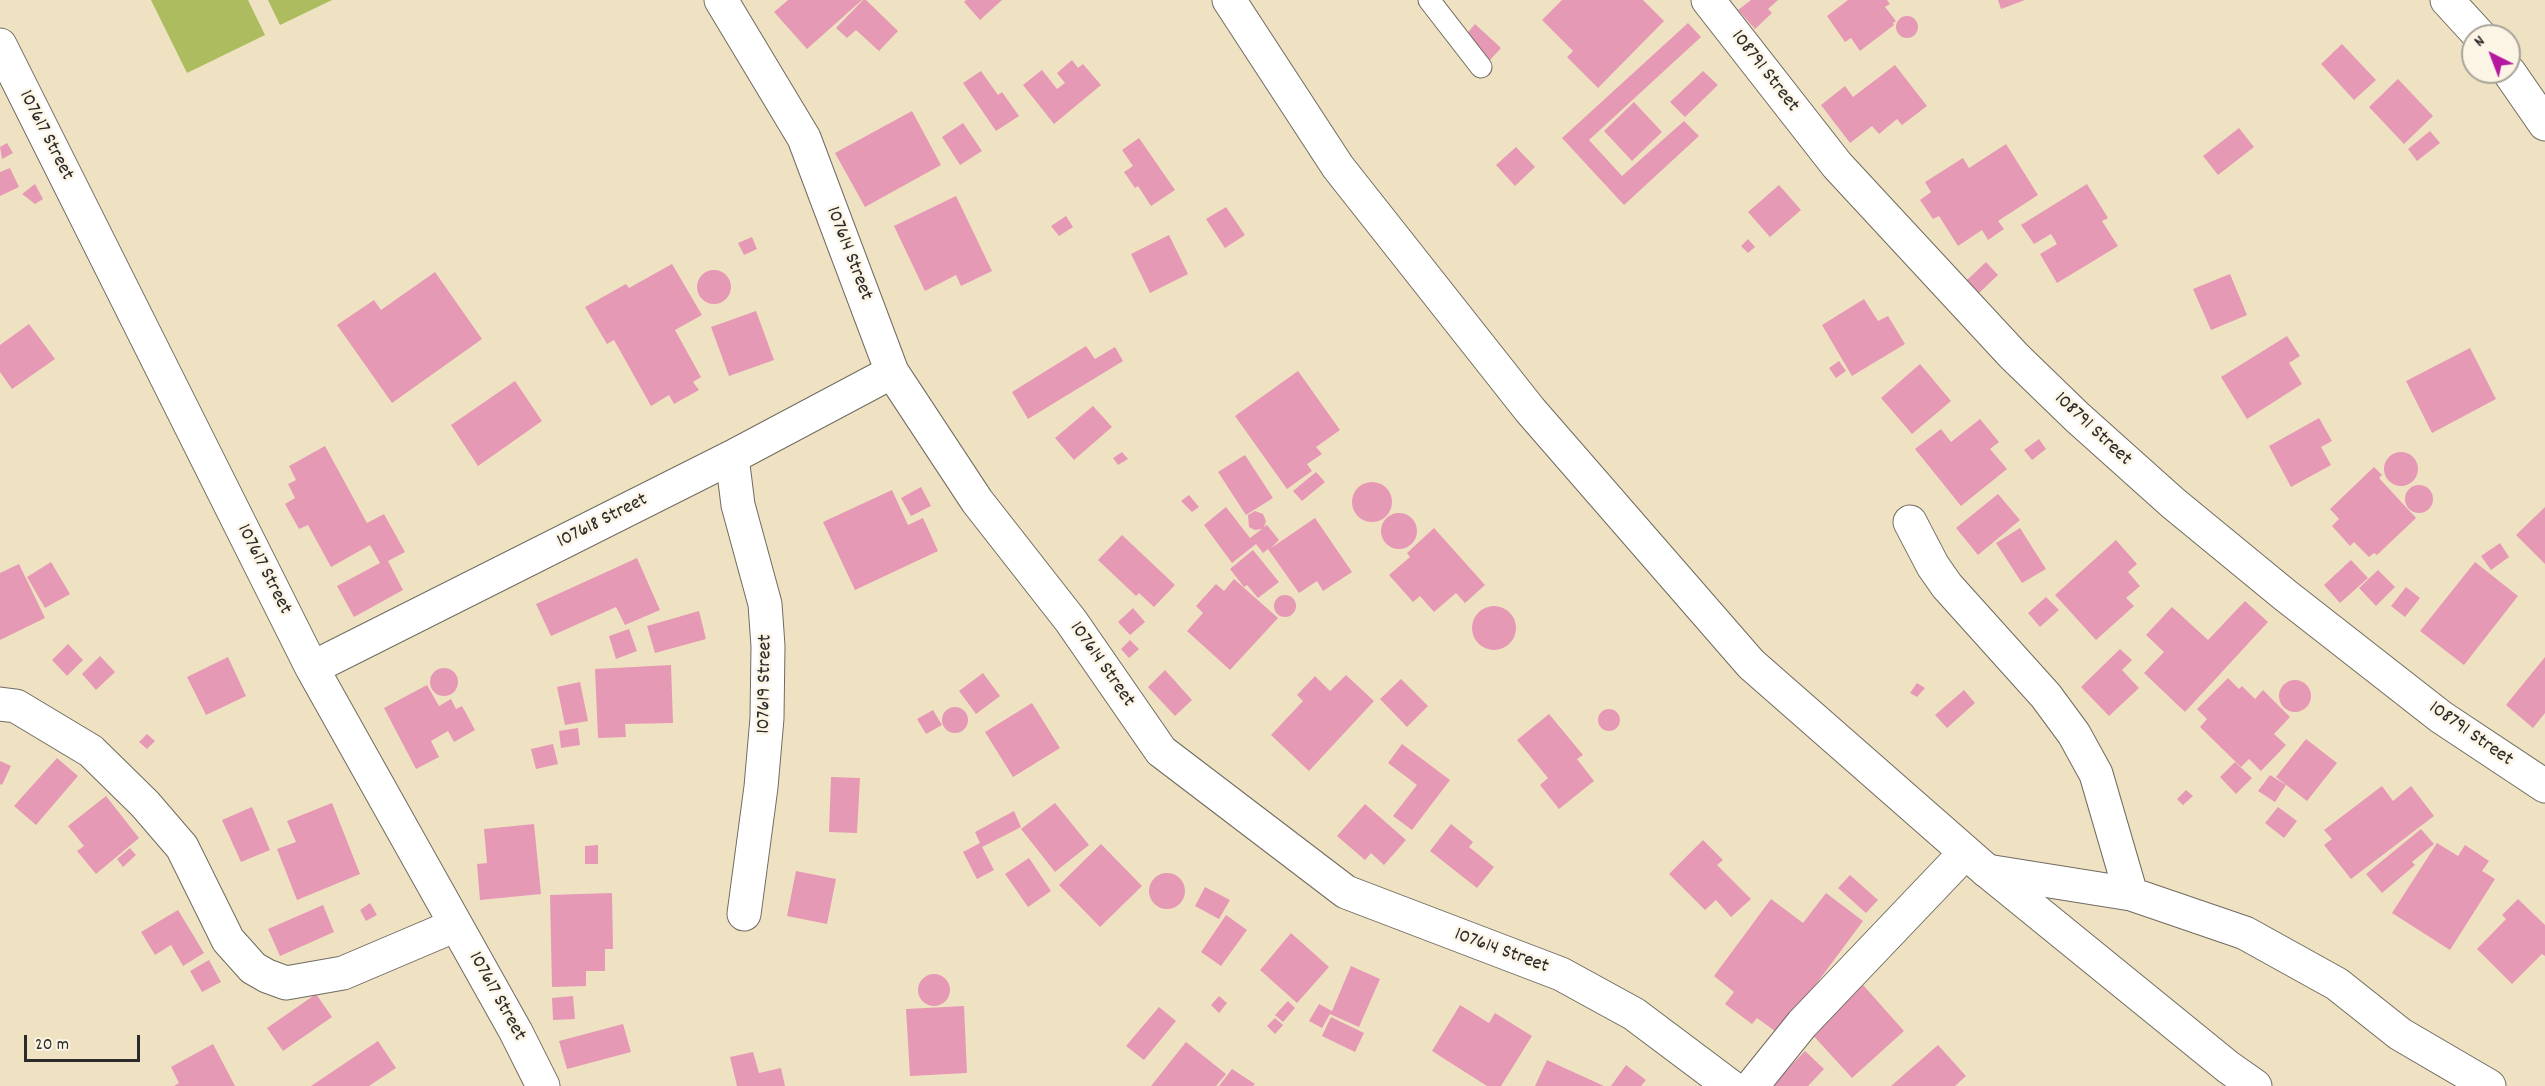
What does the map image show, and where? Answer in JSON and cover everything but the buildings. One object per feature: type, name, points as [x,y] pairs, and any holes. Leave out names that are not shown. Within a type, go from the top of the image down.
[{"type":"street","name":"107614 Street","points":[[721,0],[804,138],[892,372],[977,501],[1071,621],[1161,751],[1346,892],[1561,974],[1634,1014],[1730,1086]]},
{"type":"street","points":[[1229,0],[1338,167],[1530,410],[1752,664],[1976,862],[2228,1067],[2255,1086]]},
{"type":"street","name":"108791 Street","points":[[1708,0],[1837,165],[2014,356],[2077,417],[2173,503],[2285,595],[2441,717],[2545,786]]},
{"type":"street","points":[[2447,0],[2469,24]]},
{"type":"street","name":"107617 Street","points":[[0,45],[312,668],[516,1032],[543,1086]]},
{"type":"street","points":[[2517,84],[2545,124]]},
{"type":"street","name":"107618 Street","points":[[312,668],[732,457],[892,372]]},
{"type":"street","name":"107619 Street","points":[[732,457],[738,505],[765,604],[768,646],[767,718],[761,787],[744,914]]},
{"type":"street","points":[[1910,522],[1933,566],[1947,586],[2046,696],[2074,734],[2096,774],[2131,894]]},
{"type":"street","points":[[0,704],[16,706],[91,751],[146,804],[182,847],[228,940],[253,968],[267,976],[286,983],[343,973],[456,925]]},
{"type":"street","points":[[1976,862],[2131,894],[2245,933],[2337,984],[2400,1034],[2489,1086]]},
{"type":"street","points":[[1752,1086],[1802,1024],[1976,862]]},
{"type":"lane","points":[[1429,0],[1481,67]]},
{"type":"green space","points":[[151,0],[248,0],[265,35],[187,73]]},
{"type":"green space","points":[[268,0],[332,0],[280,25]]}]
